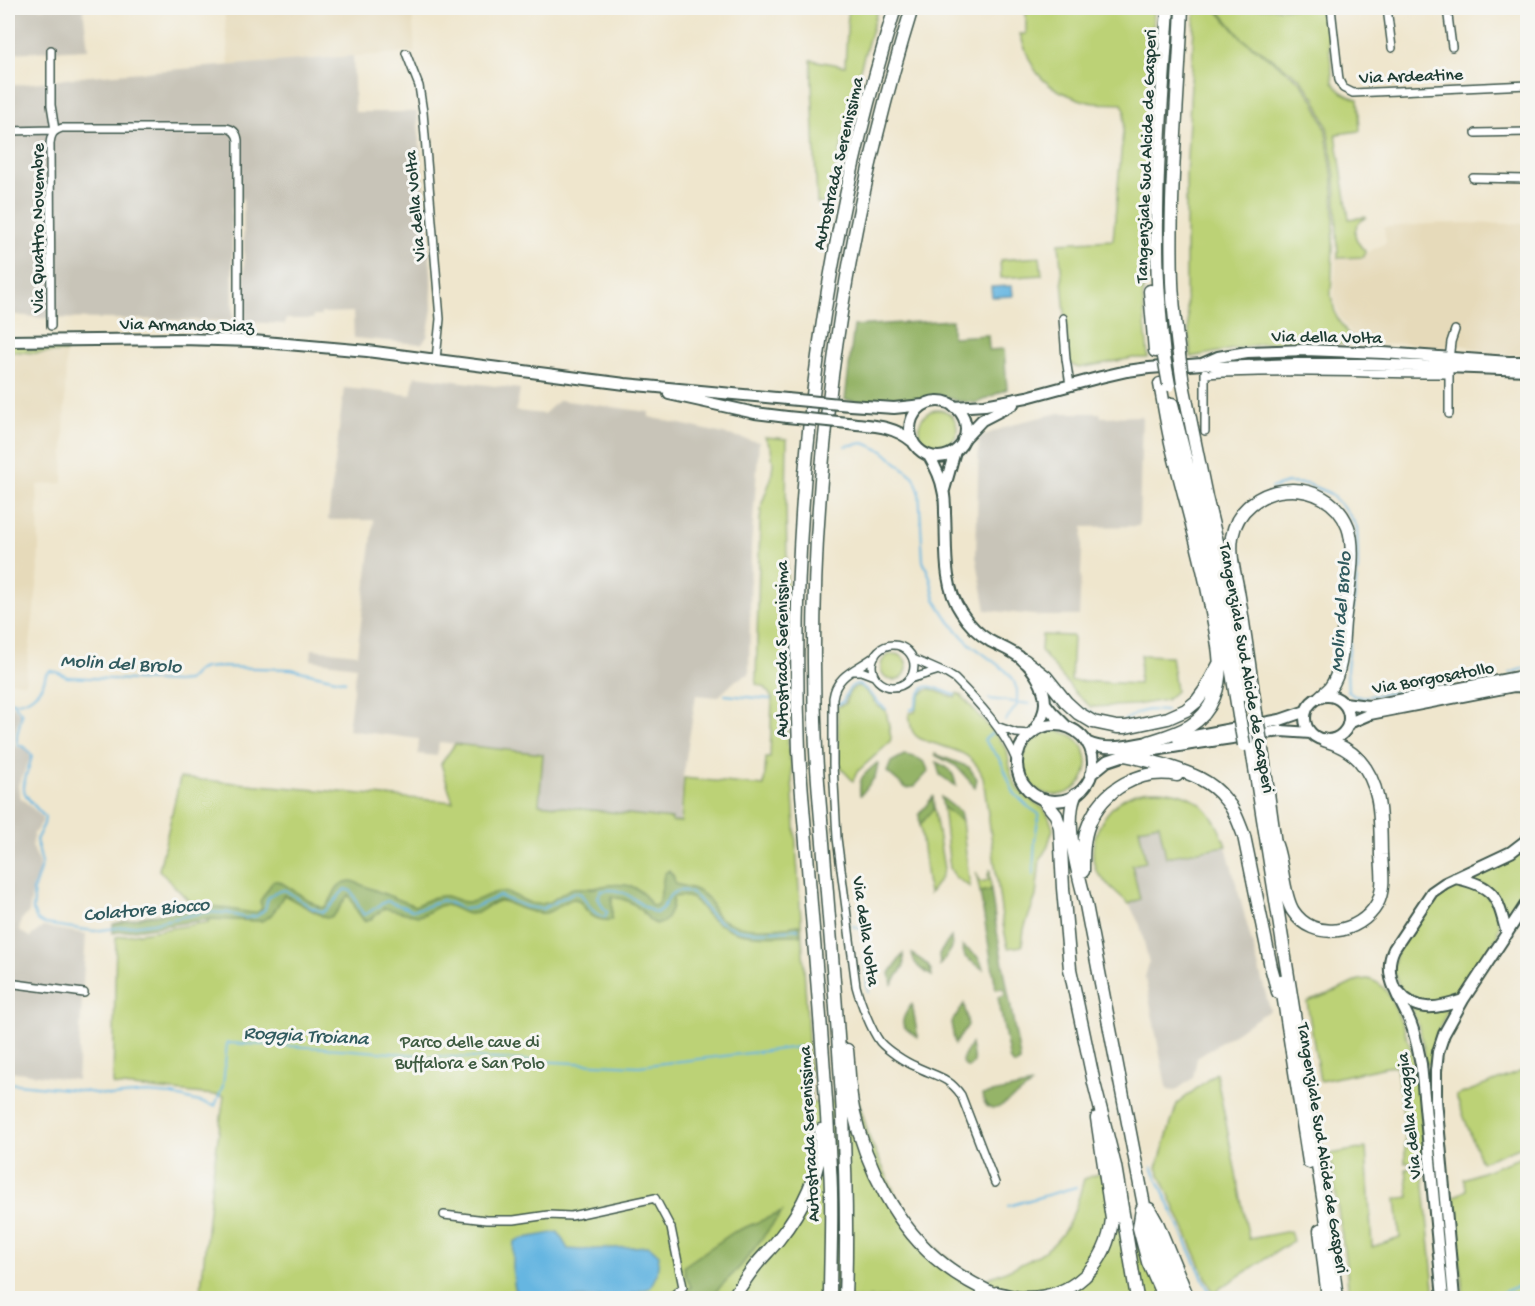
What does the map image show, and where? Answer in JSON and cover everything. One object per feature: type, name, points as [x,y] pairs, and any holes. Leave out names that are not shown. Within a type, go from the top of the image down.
[{"type":"highway","name":"Autostrada Serenissima","points":[[830,1299],[831,1172],[799,752],[797,631],[799,557],[813,394],[841,218],[852,164],[895,8]]},
{"type":"highway","name":"Autostrada Serenissima","points":[[845,1299],[846,1171],[838,1023],[816,751],[814,629],[816,557],[820,484],[841,311],[858,218],[883,110],[912,8]]},
{"type":"highway","name":"Tangenziale Sud Alcide de Gasperi","points":[[1168,8],[1157,240],[1160,358],[1207,541],[1247,714]]},
{"type":"highway","name":"Tangenziale Sud Alcide de Gasperi","points":[[1182,8],[1172,240],[1172,283],[1179,355],[1192,430],[1233,618],[1291,1005],[1328,1299]]},
{"type":"highway","points":[[1149,742],[1180,732],[1195,723],[1211,704],[1218,688],[1217,639],[1206,582],[1172,445],[1165,384]]},
{"type":"highway","points":[[1204,483],[1211,493],[1235,594],[1240,603]]},
{"type":"highway","points":[[1320,697],[1330,687],[1339,666],[1352,544],[1348,526],[1337,509],[1316,494],[1294,489],[1272,493],[1252,504],[1243,513],[1232,537],[1231,558],[1240,603],[1247,714],[1252,744],[1281,858],[1288,901],[1294,912],[1313,927],[1331,931],[1351,927],[1370,914],[1377,904],[1382,887],[1380,808],[1374,782],[1367,770],[1351,753],[1336,743],[1324,740]]},
{"type":"highway","points":[[1024,660],[1046,677],[1078,713],[1093,722],[1117,728],[1168,718],[1186,710],[1205,690],[1219,663]]},
{"type":"highway","points":[[1125,755],[1183,771],[1202,779],[1224,797],[1236,816],[1244,836],[1278,993],[1291,1005]]},
{"type":"highway","points":[[1083,893],[1084,841],[1088,825],[1104,800],[1133,779],[1164,773],[1191,779],[1219,798],[1239,823]]},
{"type":"highway","points":[[1075,795],[1071,812],[1071,829],[1077,865],[1148,1226],[1176,1299]]},
{"type":"highway","points":[[1044,800],[1056,815],[1060,827],[1070,969],[1094,1083],[1115,1166],[1137,1299]]},
{"type":"highway","points":[[1276,845],[1291,1005]]},
{"type":"highway","name":"Tangenziale Sud Alcide de Gasperi","points":[[1291,1005],[1299,1043],[1337,1299]]},
{"type":"highway","points":[[838,1023],[847,1049],[853,1107],[860,1134],[894,1209],[926,1249],[943,1264],[1002,1299]]},
{"type":"highway","points":[[732,1299],[755,1266],[791,1223],[814,1174],[820,1154],[820,1106],[825,1079]]},
{"type":"highway","points":[[984,1290],[1011,1297],[1047,1296],[1071,1287],[1084,1278],[1100,1258],[1110,1232],[1112,1219],[1099,1137],[1094,1083]]},
{"type":"highway","points":[[1144,1199],[1139,1228],[1148,1262],[1164,1299]]},
{"type":"highway","points":[[1144,1199],[1158,1224],[1188,1299]]},
{"type":"highway","points":[[720,1299],[755,1266]]},
{"type":"main road","name":"Via Armando Diaz","points":[[8,341],[214,339],[330,347],[436,359]]},
{"type":"main road","name":"Via della Volta","points":[[954,407],[985,405],[1027,397],[1127,371],[1149,368],[1205,367],[1218,357],[1247,352],[1305,350],[1383,353],[1449,366],[1527,370]]},
{"type":"main road","points":[[436,359],[625,384],[850,405],[894,408],[944,402],[954,407],[962,416],[965,428],[963,440],[955,451],[944,491]]},
{"type":"main road","name":"Via della Volta","points":[[1449,366],[1527,362]]},
{"type":"main road","points":[[625,384],[755,413],[891,428],[912,441],[929,456],[943,456],[955,451]]},
{"type":"main road","name":"Via della Volta","points":[[963,440],[974,427],[990,415],[1027,397]]},
{"type":"main road","points":[[912,441],[911,421],[923,405]]},
{"type":"main road","points":[[929,456],[944,491],[948,575],[958,608],[984,637],[1024,660],[1036,675],[1046,703],[1059,720],[1078,733],[1092,754],[1091,774],[1082,790],[1060,801],[1044,800],[1033,794],[1024,785],[1017,762],[1022,744],[1040,722],[1046,703]]},
{"type":"main road","name":"Via Borgosatollo","points":[[1320,697],[1333,697],[1344,704],[1368,706],[1527,675]]},
{"type":"main road","name":"Via Borgosatollo","points":[[1324,740],[1332,740],[1340,736],[1348,723],[1370,714],[1514,686],[1527,687]]},
{"type":"main road","points":[[1086,742],[1108,748],[1181,738],[1280,720],[1306,711],[1314,700],[1320,697]]},
{"type":"main road","points":[[1344,704],[1348,713],[1348,723]]},
{"type":"main road","points":[[1306,711],[1306,723],[1311,733]]},
{"type":"main road","points":[[1032,733],[1039,728],[1053,725],[1067,727]]},
{"type":"main road","points":[[1091,774],[1107,761],[1125,755],[1191,744],[1281,731],[1311,733],[1324,740]]},
{"type":"main road","points":[[1463,1000],[1436,1008],[1424,1007],[1404,999],[1391,982],[1389,964],[1394,949],[1432,892],[1445,883],[1511,852],[1527,839]]},
{"type":"main road","points":[[1455,878],[1482,885],[1492,893],[1499,904],[1507,934]]},
{"type":"main road","points":[[1507,934],[1527,901]]},
{"type":"main road","name":"Via della Maggia","points":[[1454,1299],[1439,1144],[1436,1071],[1438,1052],[1444,1034],[1463,1000],[1507,934]]},
{"type":"main road","name":"Via della Maggia","points":[[1391,982],[1417,1040],[1443,1299]]},
{"type":"street","name":"Via Ardeatine","points":[[1331,8],[1339,80],[1343,88],[1353,93],[1527,85]]},
{"type":"street","points":[[1387,8],[1392,48]]},
{"type":"street","points":[[1447,8],[1452,47]]},
{"type":"street","name":"Via Quattro Novembre","points":[[51,50],[51,105],[55,130]]},
{"type":"street","name":"Via della Volta","points":[[406,53],[420,86],[423,112],[440,319],[436,359]]},
{"type":"street","name":"Via Quattro Novembre","points":[[8,131],[62,128],[226,128],[233,130],[238,140],[238,328]]},
{"type":"street","name":"Via Quattro Novembre","points":[[51,326],[50,144],[51,134],[55,130]]},
{"type":"street","points":[[1476,133],[1527,132]]},
{"type":"street","points":[[1473,178],[1527,179]]},
{"type":"street","points":[[1063,318],[1070,385]]},
{"type":"street","points":[[1449,414],[1449,366],[1451,342],[1455,330]]},
{"type":"street","name":"Via della Volta","points":[[1205,367],[1247,371],[1319,372],[1449,366]]},
{"type":"street","points":[[1205,367],[1205,430]]},
{"type":"street","points":[[874,676],[872,669],[875,656],[884,647],[904,648],[913,659],[955,679],[997,726],[1017,762]]},
{"type":"street","name":"Via della Volta","points":[[875,656],[842,678],[833,692],[833,765],[837,838],[856,986],[876,1036],[882,1044],[913,1066],[955,1086],[961,1095],[995,1183]]},
{"type":"street","points":[[852,671],[861,671],[874,676],[882,684],[893,687],[903,685],[910,679],[913,673],[913,659]]},
{"type":"street","points":[[910,679],[939,671]]},
{"type":"street","points":[[997,726],[1016,734],[1032,733]]},
{"type":"street","points":[[8,983],[84,993]]},
{"type":"street","points":[[444,1215],[486,1220],[514,1220],[549,1215],[571,1216],[655,1198],[671,1228],[683,1287],[670,1299]]},
{"type":"shaded area","points":[[8,8],[83,8],[88,49],[8,53]]},
{"type":"shaded area","points":[[224,8],[412,8],[415,52],[229,65]]},
{"type":"shaded area","points":[[353,56],[355,112],[417,112],[431,272],[432,309],[427,337],[421,344],[354,338],[353,312],[321,313],[321,316],[313,316],[313,319],[286,319],[285,324],[246,322],[243,198],[232,209],[233,319],[231,321],[42,318],[8,314],[8,86],[90,76]]},
{"type":"shaded area","points":[[1447,223],[1527,224],[1527,356],[1489,353],[1462,345],[1443,347],[1401,343],[1370,344],[1350,332],[1339,316],[1334,296],[1336,252],[1366,253],[1386,243],[1384,227]]},
{"type":"shaded area","points":[[8,351],[66,352],[63,483],[37,485],[39,548],[37,587],[25,684],[8,681]]},
{"type":"shaded area","points":[[415,376],[520,389],[516,411],[544,414],[559,400],[649,412],[649,417],[759,442],[751,548],[749,674],[736,680],[718,697],[696,695],[683,777],[679,824],[671,819],[538,804],[542,754],[439,742],[437,756],[418,754],[419,739],[348,730],[356,666],[311,660],[312,649],[357,654],[374,520],[328,520],[344,388],[411,395]]},
{"type":"shaded area","points":[[1059,413],[1100,413],[1101,417],[1142,416],[1139,526],[1083,527],[1079,616],[1042,616],[986,610],[976,556],[979,437],[1020,422]]},
{"type":"shaded area","points":[[8,703],[21,714],[11,741],[15,747],[29,751],[30,758],[18,785],[19,792],[21,798],[42,817],[42,822],[34,833],[32,846],[39,862],[38,877],[33,886],[29,912],[21,920],[19,931],[30,937],[43,927],[86,934],[77,1080],[8,1071]]},
{"type":"shaded area","points":[[1159,824],[1166,857],[1226,846],[1270,1010],[1197,1058],[1193,1078],[1175,1091],[1168,1090],[1166,1086],[1145,977],[1149,963],[1140,925],[1129,904],[1140,898],[1132,865],[1146,862],[1138,828]]},
{"type":"green space","points":[[850,8],[878,8],[856,83],[828,204],[817,203],[811,60],[845,66]]},
{"type":"green space","points":[[1027,8],[1154,8],[1143,249],[1143,298],[1148,358],[1133,358],[1079,368],[1069,363],[1059,243],[1113,240],[1125,110],[1122,104],[1094,103],[1079,99],[1043,80],[1032,65],[1020,34],[1026,34]]},
{"type":"green space","points":[[1195,8],[1215,8],[1241,38],[1299,80],[1313,99],[1325,127],[1333,178],[1331,296],[1336,316],[1348,334],[1364,344],[1261,344],[1191,357],[1186,295],[1186,176]]},
{"type":"green space","points":[[1217,8],[1325,8],[1333,82],[1344,93],[1358,99],[1360,131],[1336,134],[1349,219],[1366,217],[1355,229],[1356,238],[1365,251],[1364,257],[1338,258],[1335,177],[1327,126],[1315,98],[1300,78],[1242,38]]},
{"type":"green space","points":[[1040,257],[1042,275],[1001,278],[1000,260]]},
{"type":"green space","points":[[952,320],[952,337],[988,335],[989,350],[1004,349],[1007,389],[977,403],[958,401],[939,395],[903,404],[845,400],[854,326]]},
{"type":"green space","points":[[8,344],[27,344],[27,349],[44,349],[47,344],[67,346],[66,352],[34,353],[8,351]]},
{"type":"green space","points":[[938,410],[945,411],[951,416],[956,422],[956,436],[951,442],[945,447],[938,448],[931,447],[925,442],[920,436],[919,429],[920,422],[925,416],[931,411]]},
{"type":"green space","name":"Parco delle cave di Buffalora e San Polo","points":[[765,437],[787,439],[786,708],[811,1103],[858,1099],[870,1140],[897,1198],[920,1231],[940,1252],[961,1269],[984,1280],[1024,1263],[1052,1246],[1071,1218],[1084,1179],[1100,1173],[1171,1298],[200,1298],[212,1180],[224,1096],[113,1085],[116,937],[209,922],[159,870],[180,778],[453,802],[441,764],[455,744],[543,754],[539,804],[672,819],[672,822],[681,822],[684,778],[764,786],[766,758],[770,758],[772,698],[765,687],[756,684],[760,521],[762,503],[771,479],[773,463],[771,448]]},
{"type":"green space","points":[[1042,635],[1073,636],[1071,681],[1139,684],[1141,655],[1171,656],[1176,691],[1166,700],[1135,705],[1091,707],[1076,694],[1041,651]]},
{"type":"green space","points":[[894,654],[903,658],[907,667],[903,676],[894,680],[885,676],[881,667],[885,658]]},
{"type":"green space","points":[[858,686],[862,687],[879,707],[886,710],[891,738],[890,742],[857,772],[853,781],[839,763],[837,707],[845,704],[848,695]]},
{"type":"green space","points":[[931,689],[955,698],[957,693],[962,696],[1001,741],[1007,751],[1012,777],[1017,787],[1044,809],[1049,817],[1053,829],[1047,848],[1040,859],[1036,896],[1024,929],[1022,946],[1008,948],[983,777],[979,768],[961,753],[922,740],[912,730],[909,713],[915,712],[921,694]]},
{"type":"green space","points":[[1055,731],[1067,733],[1078,740],[1085,751],[1087,763],[1085,775],[1078,786],[1067,793],[1055,795],[1043,793],[1032,786],[1025,775],[1023,763],[1025,751],[1032,740],[1043,733]]},
{"type":"green space","points":[[935,754],[969,767],[977,779],[975,787],[956,766]]},
{"type":"green space","points":[[904,755],[920,759],[927,768],[928,772],[914,787],[906,788],[887,772],[891,762]]},
{"type":"green space","points":[[936,762],[950,771],[956,786],[940,775]]},
{"type":"green space","points":[[877,763],[875,777],[860,795],[861,780],[865,773]]},
{"type":"green space","points":[[1157,790],[1183,795],[1202,805],[1216,822],[1226,846],[1166,857],[1159,824],[1139,828],[1146,862],[1132,865],[1140,899],[1129,904],[1098,874],[1093,858],[1093,846],[1101,823],[1117,803],[1141,791]]},
{"type":"green space","points":[[933,797],[934,808],[920,825],[919,814]]},
{"type":"green space","points":[[941,797],[960,812],[962,821],[943,807]]},
{"type":"green space","points":[[943,807],[962,821],[970,887],[955,877],[950,868]]},
{"type":"green space","points":[[934,808],[944,869],[929,894],[920,825]]},
{"type":"green space","points":[[1527,845],[1527,891],[1506,920],[1505,911],[1469,877]]},
{"type":"green space","points":[[990,869],[991,890],[980,892],[976,872],[980,882],[989,880]]},
{"type":"green space","points":[[669,870],[674,877],[675,884],[704,895],[717,916],[725,921],[756,928],[799,925],[800,935],[774,936],[739,933],[714,921],[694,899],[682,896],[673,897],[668,916],[662,923],[657,924],[632,903],[612,897],[612,920],[596,918],[578,900],[574,899],[545,913],[531,912],[500,901],[471,914],[444,905],[418,916],[384,908],[373,918],[364,921],[349,895],[334,915],[326,918],[284,895],[272,914],[261,921],[211,919],[113,933],[113,924],[146,916],[212,906],[258,912],[262,908],[260,901],[273,881],[279,881],[323,908],[340,885],[352,881],[415,906],[437,897],[445,896],[468,902],[502,892],[531,903],[541,904],[550,902],[574,888],[617,885],[630,886],[640,891],[652,906],[658,905],[664,874]]},
{"type":"green space","points":[[1463,885],[1474,887],[1492,902],[1499,925],[1497,937],[1452,999],[1424,1005],[1401,991],[1393,969],[1397,951],[1432,899],[1446,889]]},
{"type":"green space","points":[[991,890],[1020,1058],[1020,1062],[1015,1065],[1010,1061],[998,997],[1005,995],[1004,988],[996,989],[980,892]]},
{"type":"green space","points":[[951,937],[952,948],[940,966],[939,954]]},
{"type":"green space","points":[[962,946],[978,957],[983,969],[965,957]]},
{"type":"green space","points":[[903,954],[904,966],[892,984],[890,973]]},
{"type":"green space","points":[[912,954],[928,965],[932,976],[917,965]]},
{"type":"green space","points":[[1368,979],[1383,987],[1389,995],[1410,1048],[1418,1084],[1424,1160],[1405,1163],[1405,1125],[1396,1065],[1320,1081],[1307,1002],[1359,980]]},
{"type":"green space","points":[[911,1004],[918,1037],[907,1030],[903,1024]]},
{"type":"green space","points":[[964,1004],[968,1025],[955,1044],[951,1023]]},
{"type":"green space","points":[[1411,1008],[1448,1009],[1436,1036],[1430,1064],[1426,1064],[1421,1035]]},
{"type":"green space","points":[[971,1044],[974,1062],[968,1068],[962,1060]]},
{"type":"green space","points":[[1527,1069],[1527,1144],[1481,1162],[1456,1096]]},
{"type":"green space","points":[[1216,1073],[1249,1239],[1290,1231],[1293,1241],[1213,1293],[1157,1168],[1177,1104]]},
{"type":"green space","points":[[1032,1085],[994,1109],[987,1106],[982,1095]]},
{"type":"green space","points":[[1366,1148],[1372,1247],[1400,1238],[1396,1199],[1409,1197],[1406,1169],[1422,1166],[1435,1298],[1349,1298],[1330,1154]]},
{"type":"green space","points":[[1527,1155],[1527,1298],[1464,1298],[1453,1197],[1467,1190],[1463,1179]]},
{"type":"green space","points":[[782,1212],[741,1266],[709,1298],[678,1298],[691,1287],[684,1266],[734,1232]]},
{"type":"water","points":[[1012,286],[1013,296],[992,297],[991,287]]},
{"type":"water","points":[[558,1232],[568,1249],[649,1246],[659,1255],[657,1274],[650,1288],[626,1298],[518,1298],[513,1278],[514,1242]]},
{"type":"waterway","points":[[845,446],[864,443],[883,451],[914,477],[919,490],[923,561],[930,577],[935,599],[962,636],[1013,679],[1017,690],[1017,705],[1005,721]]},
{"type":"waterway","name":"Molin del Brolo","points":[[1271,488],[1287,483],[1307,484],[1329,493],[1346,510],[1357,527],[1358,566],[1347,669],[1348,691],[1354,696],[1362,697],[1449,685]]},
{"type":"waterway","name":"Molin del Brolo","points":[[1510,673],[1528,667]]},
{"type":"waterway","name":"Molin del Brolo","points":[[8,701],[21,701],[33,696],[50,671],[67,677],[176,682],[187,681],[197,671],[204,668],[291,669],[345,681]]},
{"type":"waterway","name":"Molin del Brolo","points":[[838,704],[843,702],[853,685],[858,684],[886,709]]},
{"type":"waterway","name":"Molin del Brolo","points":[[910,710],[915,708],[921,691],[929,686],[955,695]]},
{"type":"waterway","name":"Molin del Brolo","points":[[725,695],[770,699]]},
{"type":"waterway","name":"Molin del Brolo","points":[[989,699],[1030,704]]},
{"type":"waterway","name":"Colatore Biocco","points":[[13,702],[22,714],[17,744],[26,748],[32,756],[24,789],[29,800],[45,817],[36,840],[42,863],[33,891],[33,910],[37,920],[45,924],[94,931],[153,923],[206,912],[228,913],[245,918],[257,916],[265,909],[268,898],[275,892],[285,890],[312,908],[323,912],[345,889],[351,891],[364,915],[387,901],[412,910],[442,900],[464,909],[473,908],[499,896],[527,907],[542,909],[574,892],[581,894],[594,911],[605,917],[607,912],[598,897],[601,891],[610,890],[624,893],[656,913],[672,894],[685,891],[695,896],[717,920],[736,929],[756,932],[798,929]]},
{"type":"waterway","name":"Molin del Brolo","points":[[1083,709],[1102,718]]},
{"type":"waterway","name":"Molin del Brolo","points":[[1123,721],[1148,710],[1166,711]]},
{"type":"waterway","points":[[992,733],[984,740],[1000,759],[1014,793],[1039,814],[1033,874]]},
{"type":"waterway","name":"Colatore Biocco","points":[[853,926],[860,928],[864,933],[868,992]]},
{"type":"waterway","name":"Roggia Troiana","points":[[8,1083],[112,1096],[146,1093],[172,1095],[215,1106],[223,1086],[227,1043],[639,1066],[799,1047]]},
{"type":"waterway","name":"Colatore Biocco","points":[[1152,1167],[1212,1298]]},
{"type":"waterway","name":"Colatore Biocco","points":[[1008,1206],[1076,1187]]},
{"type":"waterway","name":"Colatore Biocco","points":[[1489,1298],[1528,1282]]}]
